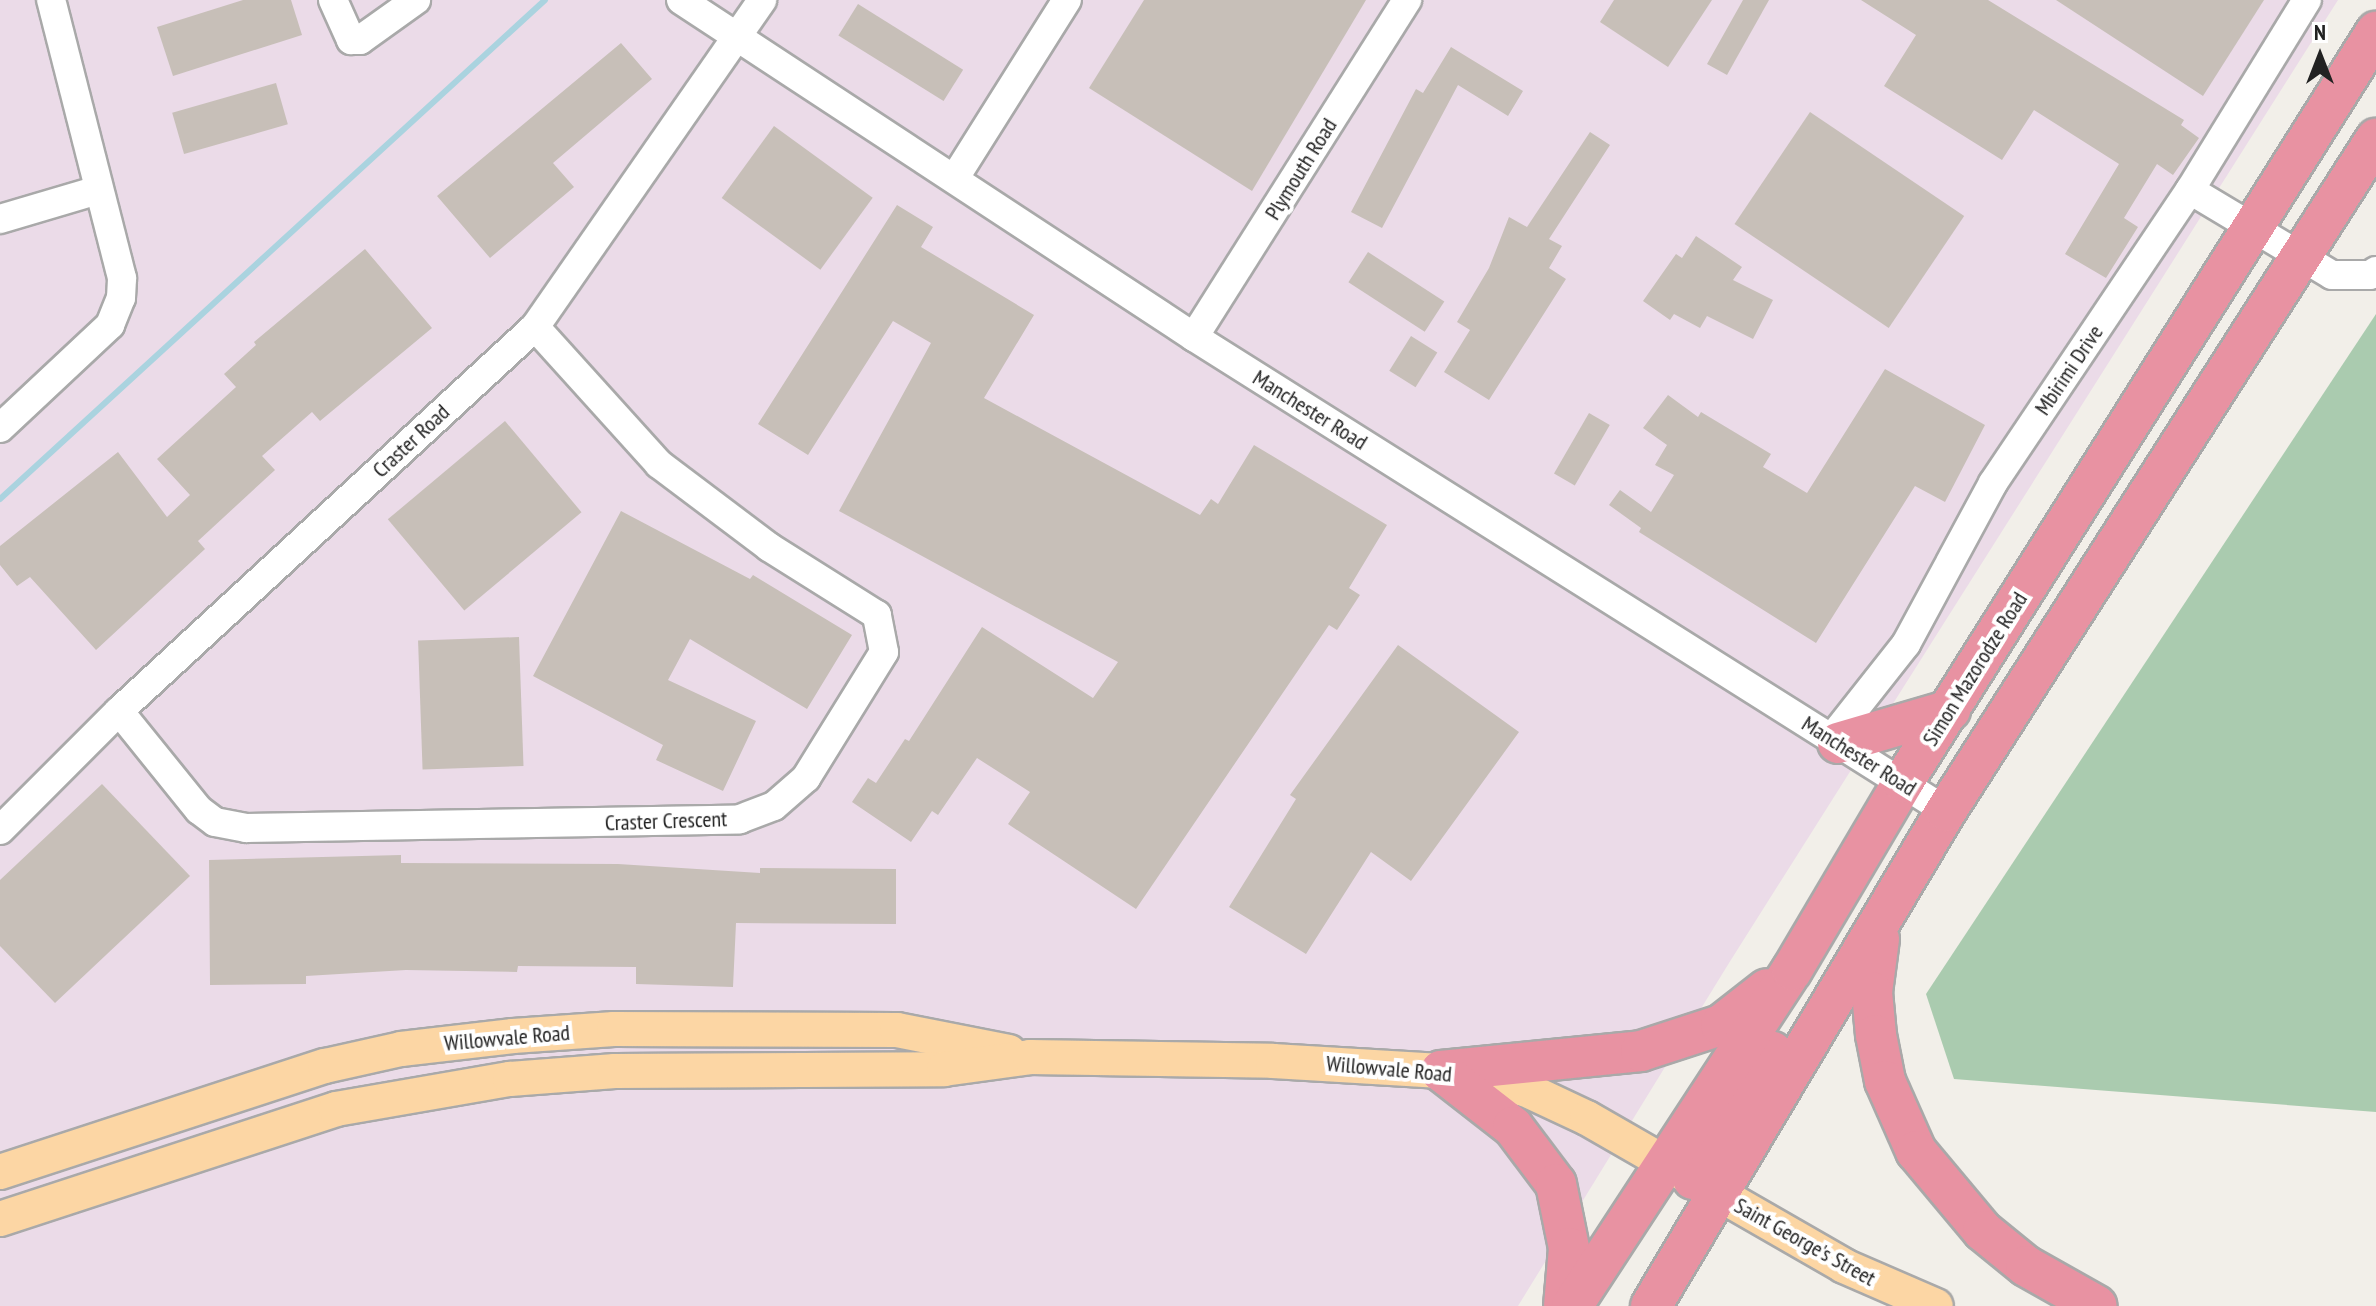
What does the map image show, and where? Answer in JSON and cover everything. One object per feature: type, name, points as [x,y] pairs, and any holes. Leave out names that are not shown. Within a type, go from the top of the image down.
[{"type":"highway","name":"Simon Mazorodze Road","points":[[1651,1306],[1693,1180],[1792,970],[1903,782],[2376,32]]},
{"type":"highway","name":"Simon Mazorodze Road","points":[[1572,1306],[1693,1180],[1881,923],[1946,811],[2376,139]]},
{"type":"highway","points":[[1903,782],[1933,776],[1986,694],[2049,648]]},
{"type":"highway","points":[[1834,741],[1950,710]]},
{"type":"highway","points":[[1881,923],[1872,992],[1876,1035],[1885,1081],[1916,1151],[1983,1231],[2026,1266],[2097,1306]]},
{"type":"highway","points":[[1441,1071],[1641,1051],[1688,1039],[1721,1025],[1792,970]]},
{"type":"highway","points":[[1441,1071],[1513,1127],[1556,1184],[1569,1248],[1564,1306]]},
{"type":"main road","name":"Willowvale Road","points":[[0,1172],[325,1066],[401,1049],[513,1036],[614,1029],[897,1030],[1030,1057]]},
{"type":"main road","name":"Willowvale Road","points":[[0,1219],[264,1129],[406,1093],[615,1071],[901,1071],[1030,1057],[1273,1061],[1441,1071],[1525,1089],[1559,1103],[1693,1180]]},
{"type":"main road","name":"Saint George's Street","points":[[1693,1180],[1858,1273],[1936,1306]]},
{"type":"street","points":[[0,428],[110,325],[122,278],[51,0]]},
{"type":"street","points":[[333,0],[351,40],[360,40],[416,0]]},
{"type":"street","name":"Manchester Road","points":[[681,0],[956,176],[1194,337],[1946,811]]},
{"type":"street","name":"Craster Road","points":[[0,830],[119,711],[535,327],[762,0]]},
{"type":"street","points":[[956,176],[1067,0]]},
{"type":"street","name":"Plymouth Road","points":[[1194,337],[1407,0]]},
{"type":"street","name":"Mbirimi Drive","points":[[1834,741],[1906,644],[1993,483],[2190,190],[2307,0]]},
{"type":"street","points":[[0,219],[98,190]]},
{"type":"street","points":[[2190,190],[2249,229],[2332,275],[2370,275],[2376,271]]},
{"type":"street","name":"Craster Crescent","points":[[119,711],[199,810],[215,822],[246,828],[740,819],[774,806],[806,778],[884,652],[877,615],[769,547],[659,464],[535,327]]},
{"type":"shaded area","points":[[0,0],[2338,0],[1729,963],[1518,1306],[0,1306]]},
{"type":"green space","points":[[2376,314],[2376,1112],[1954,1079],[1926,994]]},
{"type":"building","points":[[243,0],[291,0],[302,35],[173,76],[157,27]]},
{"type":"building","points":[[1144,0],[1366,0],[1252,191],[1089,88]]},
{"type":"building","points":[[1614,0],[1712,0],[1668,67],[1600,22]]},
{"type":"building","points":[[1743,0],[1769,0],[1727,75],[1707,64]]},
{"type":"building","points":[[1861,0],[1988,0],[2184,120],[2181,125],[2199,138],[2173,175],[2157,164],[2124,218],[2138,227],[2106,278],[2065,254],[2119,164],[2034,110],[2002,160],[1884,86],[1916,35]]},
{"type":"building","points":[[2056,0],[2264,0],[2203,96]]},
{"type":"building","points":[[858,4],[963,70],[944,101],[838,35]]},
{"type":"building","points":[[621,43],[652,79],[553,163],[574,187],[490,258],[437,196]]},
{"type":"building","points":[[1451,47],[1523,91],[1508,116],[1458,85],[1382,228],[1351,212],[1416,89],[1423,93]]},
{"type":"building","points":[[276,83],[288,124],[184,154],[172,113]]},
{"type":"building","points":[[1810,112],[1964,216],[1889,328],[1735,224]]},
{"type":"building","points":[[774,126],[873,198],[820,270],[722,198]]},
{"type":"building","points":[[1590,132],[1610,145],[1549,239],[1562,246],[1549,268],[1566,279],[1489,400],[1444,372],[1470,330],[1457,322],[1489,268],[1509,217],[1527,227]]},
{"type":"building","points":[[897,205],[933,227],[921,247],[1034,315],[984,398],[1200,515],[1211,499],[1218,504],[1254,445],[1387,525],[1349,588],[1360,595],[1337,630],[1329,625],[1136,909],[1008,824],[1030,792],[977,758],[938,815],[932,811],[911,842],[852,802],[868,778],[876,783],[905,739],[909,741],[982,627],[1093,698],[1118,662],[839,511],[931,343],[893,321],[808,455],[758,424]]},
{"type":"building","points":[[1696,236],[1742,267],[1733,280],[1773,300],[1753,339],[1707,316],[1700,328],[1674,314],[1670,320],[1643,301],[1676,254],[1682,258]]},
{"type":"building","points":[[365,249],[432,328],[320,421],[312,412],[262,456],[275,470],[198,541],[205,549],[96,650],[30,577],[17,586],[0,565],[0,546],[118,452],[167,517],[190,495],[157,459],[236,387],[224,374],[256,345],[254,342]]},
{"type":"building","points":[[1368,252],[1444,302],[1425,332],[1348,282]]},
{"type":"building","points":[[1411,336],[1437,352],[1416,387],[1389,371]]},
{"type":"building","points":[[1885,369],[1985,425],[1945,502],[1915,486],[1816,643],[1639,532],[1641,528],[1609,505],[1620,490],[1651,512],[1674,475],[1655,465],[1667,445],[1643,428],[1668,395],[1698,417],[1701,412],[1771,454],[1763,467],[1807,493]]},
{"type":"building","points":[[1589,413],[1610,425],[1575,486],[1554,474]]},
{"type":"building","points":[[505,421],[581,512],[464,611],[388,519]]},
{"type":"building","points":[[621,511],[750,579],[753,575],[852,635],[807,709],[690,639],[668,680],[756,721],[723,791],[656,760],[663,745],[533,676]]},
{"type":"building","points":[[519,637],[524,766],[423,769],[418,641]]},
{"type":"building","points":[[1398,645],[1519,732],[1411,881],[1371,852],[1306,954],[1229,907],[1296,799],[1290,795]]},
{"type":"building","points":[[102,784],[190,876],[55,1003],[0,946],[0,880]]},
{"type":"building","points":[[401,855],[401,863],[618,864],[760,873],[760,868],[896,869],[896,924],[736,923],[733,987],[636,984],[636,967],[518,966],[517,972],[406,970],[306,976],[306,984],[210,985],[209,860]]},
{"type":"waterway","points":[[0,499],[545,0]]}]
